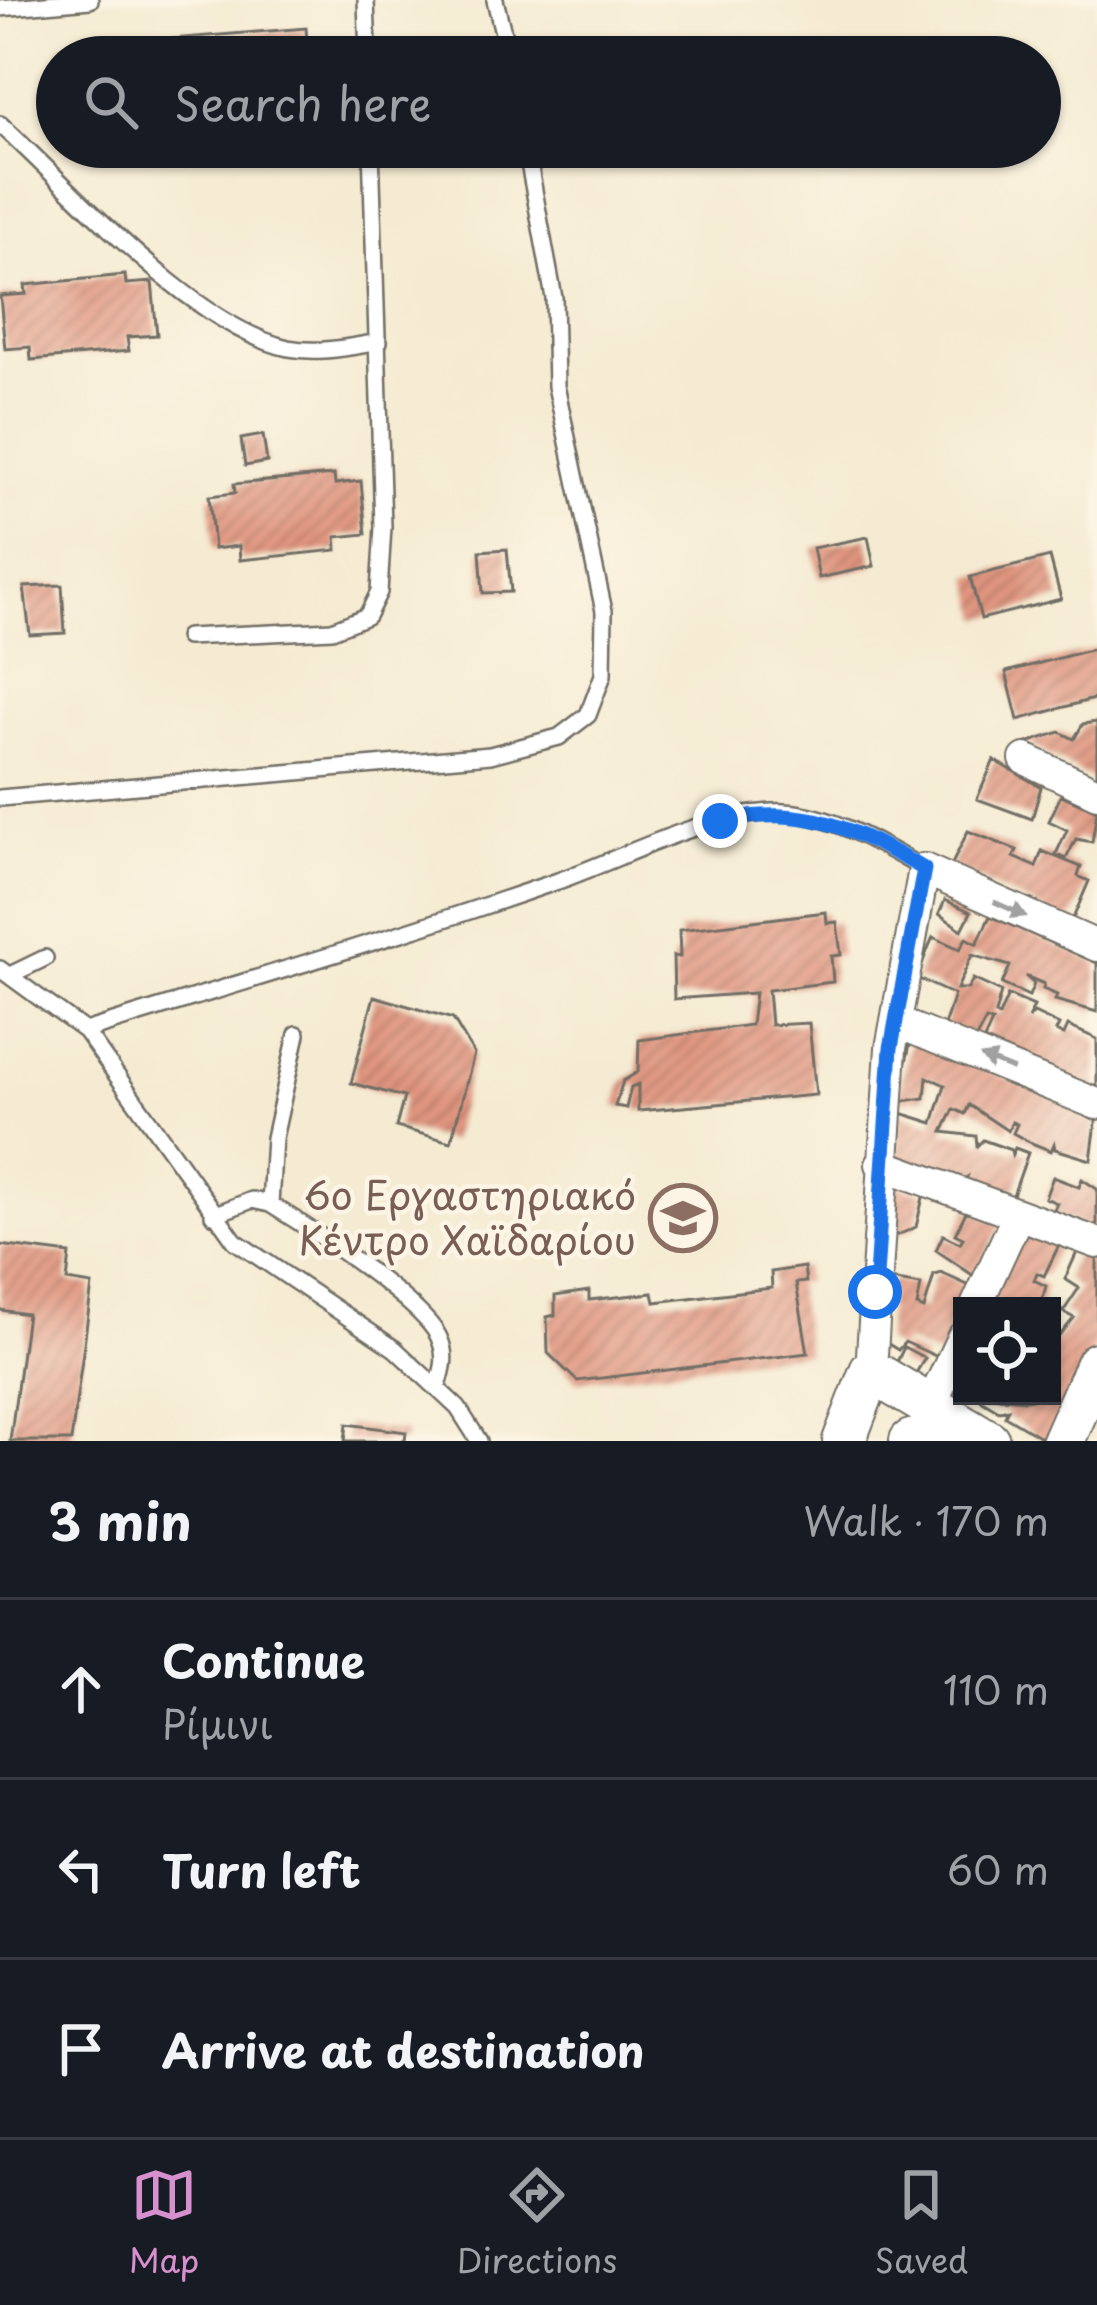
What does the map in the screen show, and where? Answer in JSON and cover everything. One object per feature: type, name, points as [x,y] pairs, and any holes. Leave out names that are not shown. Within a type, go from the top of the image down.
[{"type":"street","points":[[1024,759],[1097,793]]},
{"type":"street","points":[[878,1441],[872,1371],[880,1165],[896,1022],[924,869],[1097,946]]},
{"type":"street","points":[[896,1022],[1097,1104]]},
{"type":"street","points":[[880,1165],[1097,1243]]},
{"type":"street","points":[[980,1297],[1018,1215]]},
{"type":"street","points":[[920,1424],[953,1356]]},
{"type":"street","points":[[1063,1441],[1097,1364]]},
{"type":"street","points":[[872,1371],[920,1424],[979,1435]]},
{"type":"street","points":[[844,1441],[872,1371]]},
{"type":"lane","points":[[0,8],[90,0]]},
{"type":"lane","points":[[366,0],[367,36]]},
{"type":"lane","points":[[495,0],[504,36]]},
{"type":"lane","points":[[0,124],[36,157]]},
{"type":"lane","points":[[48,168],[190,298],[248,335],[320,352],[379,342]]},
{"type":"lane","points":[[187,637],[332,630],[367,616],[379,592],[379,342],[372,168]]},
{"type":"lane","points":[[0,798],[490,755],[559,737],[588,715],[603,675],[604,611],[556,386],[554,298],[530,168]]},
{"type":"lane","points":[[85,1030],[555,883],[720,821],[771,812],[811,817],[877,842],[924,869]]},
{"type":"lane","points":[[5,972],[45,958]]},
{"type":"lane","points":[[5,972],[85,1030],[235,1241],[395,1349],[438,1386],[479,1441]]},
{"type":"lane","points":[[270,1204],[274,1138],[297,1034]]},
{"type":"lane","points":[[213,1215],[252,1200],[270,1204],[428,1319],[441,1340],[445,1364],[438,1386]]},
{"type":"building","points":[[306,28],[307,36],[208,36]]},
{"type":"building","points":[[125,275],[126,284],[152,282],[157,335],[127,337],[129,351],[31,360],[30,347],[5,349],[0,296],[26,294],[25,285]]},
{"type":"building","points":[[263,435],[267,462],[245,466],[241,439]]},
{"type":"building","points":[[334,475],[335,484],[361,481],[366,534],[336,537],[337,550],[240,560],[239,546],[214,549],[209,496],[235,493],[234,484]]},
{"type":"building","points":[[868,537],[874,566],[819,578],[813,548]]},
{"type":"building","points":[[507,549],[511,592],[483,593],[480,551]]},
{"type":"building","points":[[1050,557],[1061,599],[981,619],[970,577]]},
{"type":"building","points":[[62,585],[65,633],[30,635],[24,587]]},
{"type":"building","points":[[1097,648],[1097,698],[1018,720],[1006,672]]},
{"type":"building","points":[[1097,722],[1097,782],[1027,743],[1060,732],[1074,739],[1083,724]]},
{"type":"building","points":[[994,760],[1041,787],[1032,819],[977,799]]},
{"type":"building","points":[[1061,795],[1097,811],[1092,842],[1076,839],[1066,859],[1056,854],[1067,830],[1049,821]]},
{"type":"building","points":[[968,831],[1017,850],[1014,857],[1036,867],[1042,851],[1081,867],[1078,876],[1089,881],[1074,916],[1067,922],[951,866]]},
{"type":"building","points":[[945,900],[971,912],[962,930],[939,914]]},
{"type":"building","points":[[826,912],[827,923],[837,922],[841,955],[831,956],[833,982],[768,990],[771,1025],[809,1023],[816,1095],[638,1111],[638,1084],[631,1087],[626,1108],[615,1106],[623,1081],[638,1072],[639,1040],[751,1025],[755,993],[674,999],[673,956],[680,957],[679,930]]},
{"type":"building","points":[[990,916],[1097,963],[1097,1012],[1055,1000],[1057,995],[1043,989],[1044,984],[1025,976],[1034,984],[1029,996],[1002,984],[1010,966],[972,955],[957,989],[968,989],[973,979],[1001,992],[995,1014],[999,1016],[1008,995],[1034,1006],[1028,1019],[1034,1013],[1059,1025],[1056,1031],[1064,1035],[1068,1026],[1097,1039],[1097,1091],[984,1040],[992,1022],[986,1020],[975,1040],[944,1026],[954,995],[917,978],[927,951],[933,937],[960,949],[966,938],[977,944]]},
{"type":"building","points":[[374,996],[453,1019],[474,1054],[451,1142],[396,1127],[404,1097],[351,1083]]},
{"type":"building","points":[[911,1040],[1097,1115],[1091,1160],[1055,1149],[1054,1144],[1051,1151],[1029,1142],[1013,1133],[1017,1124],[1012,1122],[1008,1131],[969,1105],[965,1114],[954,1109],[943,1132],[976,1136],[977,1146],[983,1140],[1011,1150],[1012,1155],[1015,1148],[1028,1153],[1011,1201],[964,1184],[967,1177],[959,1182],[934,1174],[934,1167],[897,1160],[898,1112],[933,1123],[945,1085],[927,1077],[925,1098],[897,1102]]},
{"type":"building","points":[[1053,1177],[1079,1187],[1082,1179],[1097,1189],[1097,1231],[1052,1214],[1057,1203],[1045,1198]]},
{"type":"building","points":[[891,1183],[924,1193],[916,1227],[898,1235],[891,1234]]},
{"type":"building","points":[[968,1208],[1002,1224],[974,1276],[936,1250],[943,1235],[960,1243],[963,1238],[955,1234]]},
{"type":"building","points":[[1024,1226],[1061,1241],[1044,1276],[1037,1273],[1034,1280],[1046,1286],[1043,1297],[992,1297]]},
{"type":"building","points":[[0,1245],[70,1254],[67,1281],[92,1285],[71,1441],[10,1441],[27,1314],[0,1310]]},
{"type":"building","points":[[1078,1250],[1097,1253],[1097,1344],[1047,1441],[1005,1416],[1008,1409],[999,1411],[989,1405],[1061,1405],[1061,1334],[1074,1318],[1063,1312],[1079,1288],[1065,1279]]},
{"type":"building","points":[[804,1267],[806,1282],[796,1283],[808,1353],[577,1381],[548,1353],[547,1317],[555,1315],[555,1296],[589,1291],[589,1300],[653,1293],[655,1302],[772,1288],[771,1272]]},
{"type":"building","points":[[941,1273],[972,1287],[969,1297],[953,1297],[953,1335],[940,1358],[905,1342],[898,1350],[885,1342],[890,1280],[921,1285],[917,1306],[924,1309],[934,1275]]},
{"type":"building","points":[[904,1347],[925,1358],[916,1373],[897,1362]]},
{"type":"building","points":[[347,1424],[406,1432],[405,1441],[345,1441]]},
{"type":"place","name":"6ο Εργαστηριακό Κέντρο Χαϊδαρίου","points":[[683,1218]]},
{"type":"route","points":[[720,821],[771,812],[811,817],[877,842],[924,869],[891,1048],[875,1292]]}]
